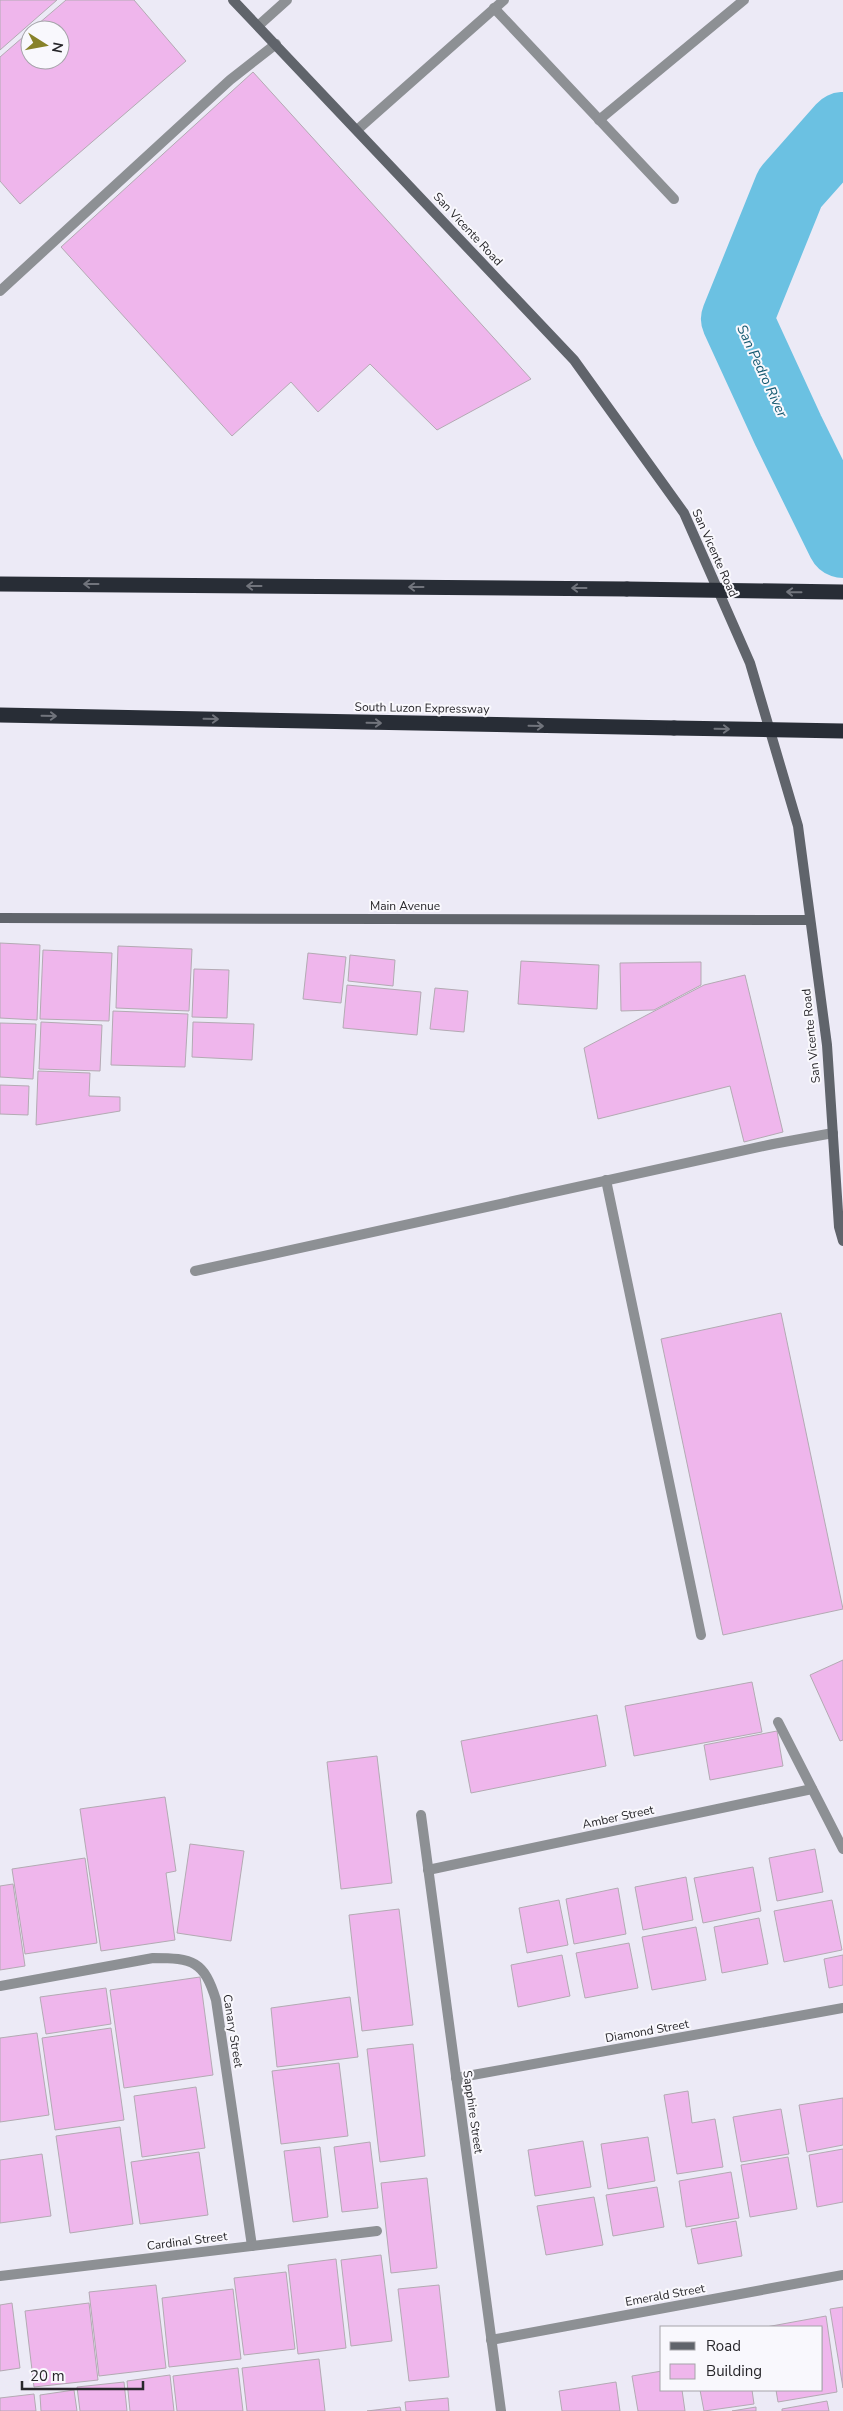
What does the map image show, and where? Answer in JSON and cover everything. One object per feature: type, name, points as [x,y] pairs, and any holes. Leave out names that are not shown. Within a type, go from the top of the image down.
[{"type":"highway","points":[[0,584],[843,592]]},
{"type":"highway","name":"South Luzon Expressway","points":[[0,715],[843,732]]},
{"type":"main road","name":"San Vicente Road","points":[[233,0],[574,360],[684,513],[750,663],[798,826],[827,1046],[839,1227],[843,1241]]},
{"type":"main road","name":"Main Avenue","points":[[0,918],[809,920]]},
{"type":"street","points":[[258,26],[287,0]]},
{"type":"street","points":[[357,130],[504,0]]},
{"type":"street","points":[[600,120],[744,0]]},
{"type":"street","points":[[494,8],[674,199]]},
{"type":"street","points":[[0,291],[230,80],[276,44]]},
{"type":"street","points":[[196,1271],[773,1144],[833,1134]]},
{"type":"street","points":[[606,1180],[702,1635]]},
{"type":"street","points":[[778,1722],[843,1849]]},
{"type":"street","name":"Amber Street","points":[[428,1870],[812,1789]]},
{"type":"street","name":"Sapphire Street","points":[[421,1815],[501,2411]]},
{"type":"street","name":"Canary Street","points":[[0,1986],[153,1958],[179,1958],[198,1965],[210,1979],[216,2000],[252,2246]]},
{"type":"street","name":"Diamond Street","points":[[456,2078],[843,2008]]},
{"type":"street","name":"Cardinal Street","points":[[0,2276],[377,2231]]},
{"type":"street","name":"Emerald Street","points":[[491,2340],[843,2275]]},
{"type":"building","points":[[0,0],[57,0],[34,20],[20,20],[20,32],[0,50]]},
{"type":"building","points":[[66,0],[134,0],[186,61],[20,204],[0,181],[0,57],[20,40],[20,70],[70,70],[70,20],[43,20]]},
{"type":"building","points":[[253,72],[531,379],[437,430],[370,364],[318,412],[291,382],[232,436],[61,247]]},
{"type":"building","points":[[0,943],[40,945],[37,1020],[0,1018]]},
{"type":"building","points":[[118,946],[192,949],[189,1011],[116,1008]]},
{"type":"building","points":[[43,950],[112,953],[109,1021],[40,1019]]},
{"type":"building","points":[[308,953],[346,957],[341,1003],[303,999]]},
{"type":"building","points":[[350,955],[395,960],[393,986],[348,981]]},
{"type":"building","points":[[521,961],[599,965],[597,1009],[518,1004]]},
{"type":"building","points":[[701,962],[701,985],[654,1010],[621,1011],[620,963]]},
{"type":"building","points":[[194,969],[229,970],[227,1018],[192,1017]]},
{"type":"building","points":[[745,975],[783,1132],[744,1142],[730,1086],[598,1119],[584,1048],[704,985]]},
{"type":"building","points":[[347,985],[421,992],[417,1035],[343,1028]]},
{"type":"building","points":[[435,988],[468,991],[464,1032],[430,1029]]},
{"type":"building","points":[[113,1011],[188,1014],[185,1067],[111,1065]]},
{"type":"building","points":[[41,1022],[102,1025],[100,1071],[39,1069]]},
{"type":"building","points":[[193,1022],[254,1024],[252,1060],[192,1057]]},
{"type":"building","points":[[0,1023],[36,1024],[33,1079],[0,1077]]},
{"type":"building","points":[[38,1071],[90,1073],[89,1096],[120,1097],[120,1111],[36,1125]]},
{"type":"building","points":[[0,1085],[29,1086],[28,1115],[0,1114]]},
{"type":"building","points":[[781,1313],[843,1609],[723,1635],[661,1339]]},
{"type":"building","points":[[843,1660],[843,1740],[840,1741],[810,1675]]},
{"type":"building","points":[[752,1682],[762,1732],[634,1756],[625,1706]]},
{"type":"building","points":[[597,1715],[606,1766],[471,1793],[461,1741]]},
{"type":"building","points":[[777,1731],[783,1766],[710,1780],[704,1745]]},
{"type":"building","points":[[377,1756],[392,1883],[341,1889],[327,1762]]},
{"type":"building","points":[[165,1797],[176,1871],[166,1873],[175,1940],[101,1951],[80,1809]]},
{"type":"building","points":[[190,1844],[244,1851],[231,1941],[177,1933]]},
{"type":"building","points":[[815,1849],[823,1892],[777,1901],[769,1858]]},
{"type":"building","points":[[85,1858],[97,1943],[25,1954],[12,1869]]},
{"type":"building","points":[[753,1867],[761,1911],[703,1923],[694,1878]]},
{"type":"building","points":[[686,1877],[693,1920],[643,1930],[635,1887]]},
{"type":"building","points":[[13,1884],[25,1966],[0,1970],[0,1886]]},
{"type":"building","points":[[618,1888],[626,1934],[574,1944],[566,1899]]},
{"type":"building","points":[[559,1900],[568,1945],[527,1953],[519,1908]]},
{"type":"building","points":[[832,1900],[842,1950],[784,1962],[774,1911]]},
{"type":"building","points":[[399,1909],[413,2025],[362,2031],[349,1915]]},
{"type":"building","points":[[759,1918],[768,1964],[722,1973],[714,1927]]},
{"type":"building","points":[[696,1927],[706,1980],[652,1990],[642,1937]]},
{"type":"building","points":[[629,1943],[638,1988],[585,1998],[576,1953]]},
{"type":"building","points":[[562,1955],[570,1996],[518,2007],[511,1965]]},
{"type":"building","points":[[843,1955],[843,1985],[829,1988],[824,1959]]},
{"type":"building","points":[[200,1977],[213,2075],[124,2088],[110,1990]]},
{"type":"building","points":[[106,1988],[111,2024],[46,2034],[40,1997]]},
{"type":"building","points":[[350,1997],[358,2057],[277,2067],[271,2008]]},
{"type":"building","points":[[111,2028],[124,2120],[55,2130],[42,2038]]},
{"type":"building","points":[[37,2033],[49,2115],[0,2122],[0,2038]]},
{"type":"building","points":[[413,2044],[425,2156],[380,2162],[367,2049]]},
{"type":"building","points":[[339,2063],[348,2136],[281,2144],[272,2071]]},
{"type":"building","points":[[196,2087],[205,2148],[142,2157],[134,2096]]},
{"type":"building","points":[[688,2091],[692,2123],[715,2119],[723,2167],[677,2174],[664,2095]]},
{"type":"building","points":[[843,2098],[843,2145],[807,2152],[799,2105]]},
{"type":"building","points":[[781,2109],[789,2154],[741,2162],[733,2117]]},
{"type":"building","points":[[120,2127],[133,2224],[70,2233],[56,2136]]},
{"type":"building","points":[[648,2137],[655,2181],[608,2189],[601,2144]]},
{"type":"building","points":[[583,2141],[591,2187],[535,2196],[528,2150]]},
{"type":"building","points":[[370,2142],[378,2208],[342,2212],[334,2147]]},
{"type":"building","points":[[320,2147],[328,2217],[293,2222],[284,2151]]},
{"type":"building","points":[[843,2149],[843,2202],[817,2207],[809,2155]]},
{"type":"building","points":[[199,2152],[208,2215],[140,2224],[131,2162]]},
{"type":"building","points":[[42,2154],[51,2216],[0,2223],[0,2160]]},
{"type":"building","points":[[788,2157],[797,2209],[750,2217],[741,2165]]},
{"type":"building","points":[[731,2172],[739,2218],[686,2227],[679,2181]]},
{"type":"building","points":[[427,2178],[437,2268],[391,2273],[381,2183]]},
{"type":"building","points":[[657,2187],[664,2227],[613,2236],[606,2195]]},
{"type":"building","points":[[594,2197],[603,2245],[546,2255],[537,2206]]},
{"type":"building","points":[[736,2221],[742,2256],[698,2264],[691,2229]]},
{"type":"building","points":[[381,2255],[392,2341],[351,2346],[341,2260]]},
{"type":"building","points":[[336,2259],[346,2348],[298,2354],[288,2265]]},
{"type":"building","points":[[286,2272],[295,2349],[244,2355],[234,2278]]},
{"type":"building","points":[[156,2285],[166,2368],[99,2376],[89,2292]]},
{"type":"building","points":[[439,2285],[449,2377],[409,2381],[398,2289]]},
{"type":"building","points":[[233,2289],[241,2359],[169,2367],[162,2298]]},
{"type":"building","points":[[12,2303],[20,2368],[0,2371],[0,2305]]},
{"type":"building","points":[[89,2303],[98,2380],[34,2387],[25,2311]]},
{"type":"building","points":[[843,2307],[843,2388],[830,2309]]},
{"type":"building","points":[[826,2316],[837,2392],[778,2402],[776,2391],[823,2391],[823,2326],[771,2326]]},
{"type":"building","points":[[319,2359],[325,2411],[247,2411],[242,2368]]},
{"type":"building","points":[[238,2368],[243,2411],[177,2411],[173,2376]]},
{"type":"building","points":[[660,2371],[660,2391],[682,2391],[685,2411],[638,2411],[632,2376]]},
{"type":"building","points":[[170,2375],[174,2411],[130,2411],[127,2381]]},
{"type":"building","points":[[124,2382],[127,2411],[80,2411],[77,2387]]},
{"type":"building","points":[[616,2382],[620,2411],[562,2411],[559,2391]]},
{"type":"building","points":[[74,2390],[77,2411],[41,2411],[40,2395]]},
{"type":"building","points":[[700,2391],[752,2391],[754,2404],[704,2411]]},
{"type":"building","points":[[34,2394],[36,2411],[0,2411],[0,2398]]},
{"type":"building","points":[[448,2398],[449,2411],[406,2411],[405,2402]]},
{"type":"building","points":[[827,2401],[829,2411],[782,2411],[782,2409]]},
{"type":"building","points":[[400,2407],[401,2411],[367,2411]]},
{"type":"building","points":[[756,2407],[756,2411],[732,2411]]},
{"type":"waterway","name":"San Pedro River","points":[[843,128],[790,188],[737,319],[788,430],[843,542]]}]
